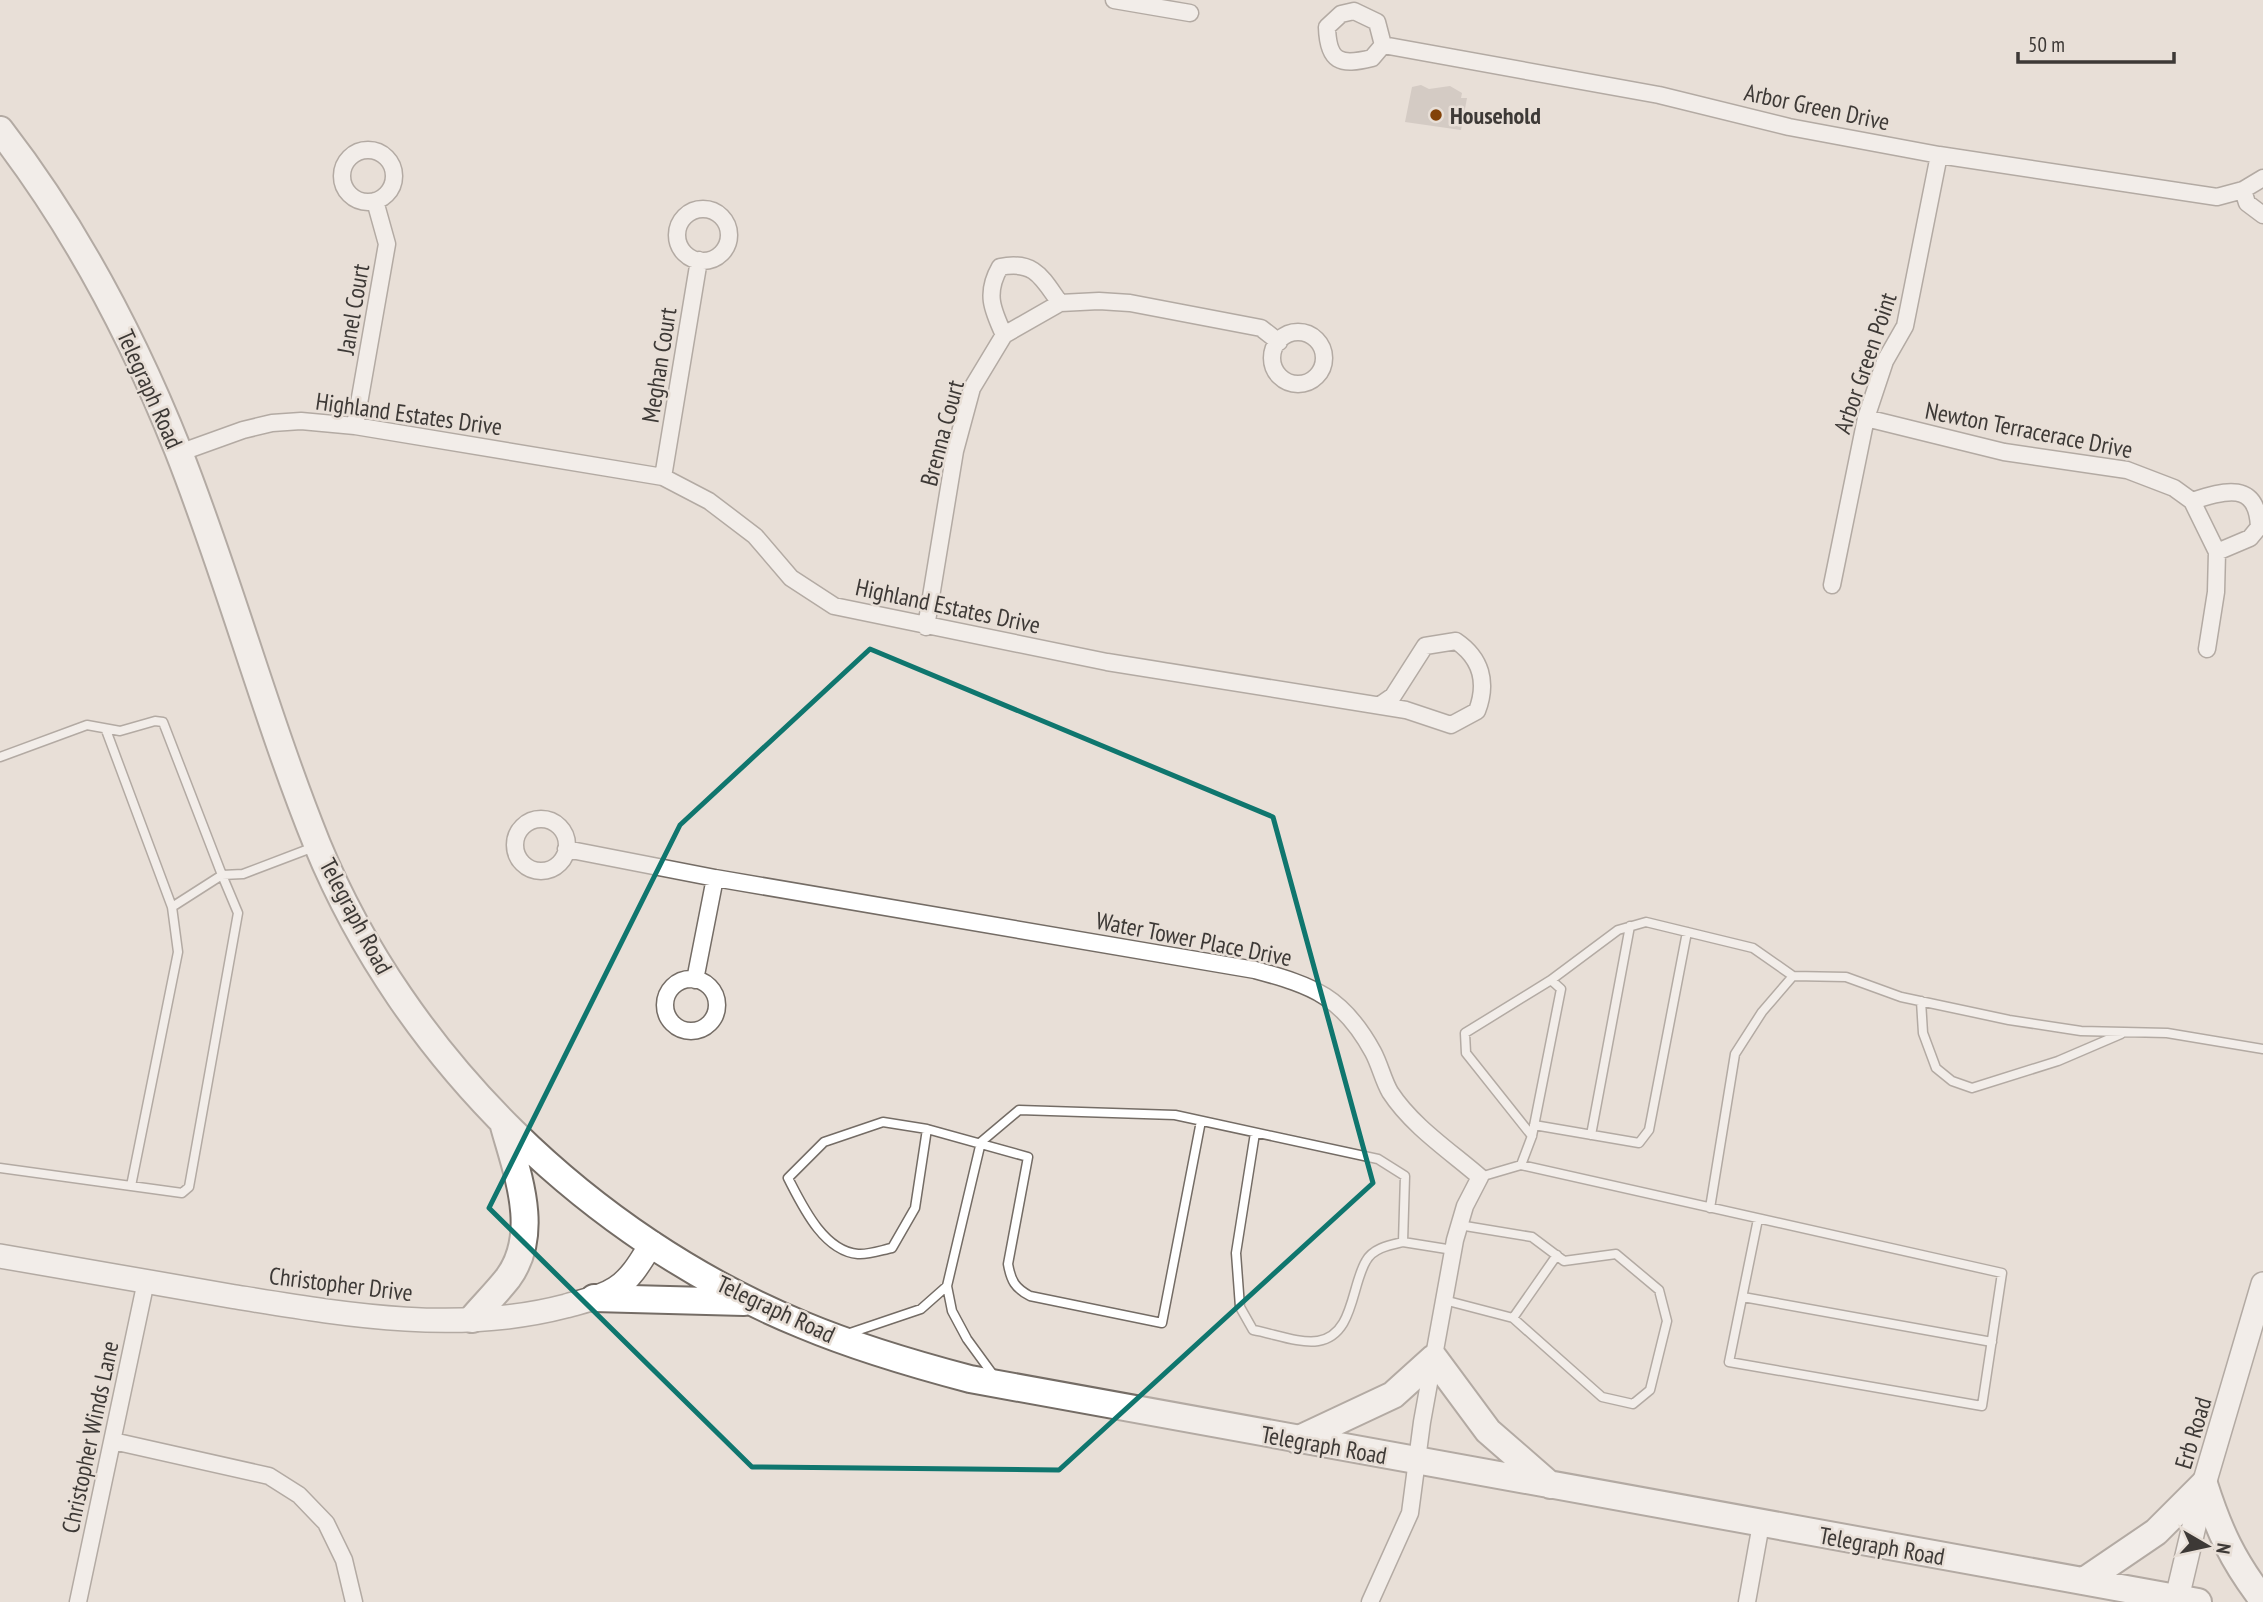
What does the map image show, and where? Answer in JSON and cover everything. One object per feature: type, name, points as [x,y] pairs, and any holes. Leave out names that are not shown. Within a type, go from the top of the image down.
[{"type":"main road","name":"Telegraph Road","points":[[0,130],[36,179],[103,289],[149,380],[179,453],[318,845],[349,910],[405,1004],[439,1052],[504,1126],[587,1196],[652,1243],[753,1303],[836,1338],[893,1358],[1001,1385],[2188,1600]]},
{"type":"main road","points":[[472,1319],[509,1276],[524,1227],[524,1199],[504,1126]]},
{"type":"main road","points":[[594,1298],[753,1303]]},
{"type":"main road","points":[[1297,1440],[1393,1395],[1434,1358],[1488,1431],[1551,1486]]},
{"type":"main road","points":[[2084,1581],[2156,1532],[2204,1484],[2219,1533],[2237,1567],[2263,1600]]},
{"type":"street","points":[[1114,0],[1190,13]]},
{"type":"street","name":"Arbor Green Drive","points":[[1383,45],[1660,95],[1789,127],[1939,155],[2217,197],[2243,190],[2263,178]]},
{"type":"street","name":"Arbor Green Point","points":[[1832,585],[1866,418],[1885,361],[1905,326],[1939,155]]},
{"type":"street","points":[[2243,190],[2247,203],[2263,215]]},
{"type":"street","name":"Janel Court","points":[[355,426],[387,244],[375,201]]},
{"type":"street","name":"Meghan Court","points":[[663,477],[699,260]]},
{"type":"street","points":[[1004,335],[990,306],[991,283],[1000,267],[1019,263],[1039,273],[1060,303]]},
{"type":"street","name":"Brenna Court","points":[[926,627],[956,451],[972,388],[1004,335],[1060,303],[1099,300],[1130,303],[1261,328],[1279,342]]},
{"type":"street","name":"Newton Terracerace Drive","points":[[1866,418],[2004,452],[2127,470],[2174,488],[2192,501]]},
{"type":"street","name":"Highland Estates Drive","points":[[179,453],[272,423],[301,421],[355,426],[663,477],[709,501],[755,536],[791,578],[834,606],[1107,662],[1380,705],[1451,725],[1477,711],[1483,694],[1481,670],[1471,652],[1456,640],[1425,646],[1393,696],[1380,705]]},
{"type":"street","points":[[2207,649],[2216,592],[2217,552],[2192,501],[2231,491],[2250,497],[2258,509],[2259,527],[2250,538],[2217,552]]},
{"type":"street","name":"Water Tower Place Drive","points":[[566,849],[715,878],[1255,970],[1298,982],[1333,999],[1353,1019],[1391,1092],[1422,1128],[1480,1177]]},
{"type":"street","points":[[695,980],[715,878]]},
{"type":"street","points":[[1370,1602],[1410,1513],[1416,1462],[1453,1250],[1459,1225],[1480,1177]]},
{"type":"street","name":"Christopher Drive","points":[[0,1256],[363,1317],[472,1319],[527,1315],[594,1298],[619,1287],[630,1277],[652,1243]]},
{"type":"street","name":"Christopher Winds Lane","points":[[78,1602],[146,1282]]},
{"type":"street","name":"Erb Road","points":[[2188,1600],[2204,1484],[2263,1284]]},
{"type":"street","points":[[113,1441],[269,1476],[299,1496],[326,1523],[344,1560],[354,1602]]},
{"type":"street","points":[[1747,1602],[1761,1524]]},
{"type":"lane","points":[[0,757],[87,725],[120,731],[155,721],[163,722],[238,913],[189,1187],[182,1193],[0,1168]]},
{"type":"lane","points":[[107,730],[172,906],[178,952],[131,1186]]},
{"type":"lane","points":[[172,906],[222,875],[243,874],[318,845]]},
{"type":"lane","points":[[1532,1136],[1466,1053],[1465,1033],[1551,980],[1618,930],[1646,922],[1753,948],[1793,976],[1846,977],[1921,1001],[2009,1020],[2081,1031],[2167,1033],[2263,1049]]},
{"type":"lane","points":[[1591,1135],[1630,926]]},
{"type":"lane","points":[[1534,1125],[1639,1143],[1650,1130],[1687,932]]},
{"type":"lane","points":[[1710,1208],[1735,1054],[1762,1012],[1793,976]]},
{"type":"lane","points":[[1521,1166],[1532,1136],[1561,989],[1551,980]]},
{"type":"lane","points":[[1921,1001],[1923,1032],[1936,1068],[1952,1081],[1972,1088],[2058,1060],[2127,1032]]},
{"type":"lane","points":[[1001,1385],[967,1339],[952,1311],[947,1286],[981,1142],[1019,1110],[1175,1115],[1378,1159],[1405,1176],[1404,1241]]},
{"type":"lane","points":[[927,1129],[915,1208],[892,1248],[859,1254],[839,1248],[809,1217],[788,1178],[824,1142],[883,1122],[927,1129],[1028,1157],[1008,1264],[1012,1281],[1020,1291],[1030,1296],[1162,1323],[1201,1121]]},
{"type":"lane","points":[[1255,1133],[1236,1253],[1240,1307],[1253,1330],[1316,1341],[1333,1335],[1343,1323],[1366,1259],[1382,1247],[1404,1241],[1453,1250]]},
{"type":"lane","points":[[1480,1177],[1521,1166],[2003,1273],[1982,1406],[1729,1362],[1758,1219]]},
{"type":"lane","points":[[1444,1300],[1513,1318],[1602,1397],[1633,1404],[1650,1391],[1667,1321],[1659,1290],[1616,1254],[1564,1261],[1532,1237],[1459,1225]]},
{"type":"lane","points":[[1513,1318],[1557,1255]]},
{"type":"lane","points":[[836,1338],[921,1309],[947,1286]]},
{"type":"lane","points":[[1742,1297],[1992,1342]]},
{"type":"highlighted area","points":[[870,649],[1273,817],[1373,1183],[1059,1470],[752,1467],[489,1208],[680,825]]},
{"type":"building","name":"Household","points":[[1421,85],[1429,89],[1450,86],[1462,93],[1461,98],[1467,98],[1461,130],[1405,122],[1412,87]]},
{"type":"place","name":"Household","points":[[1436,115]]}]
